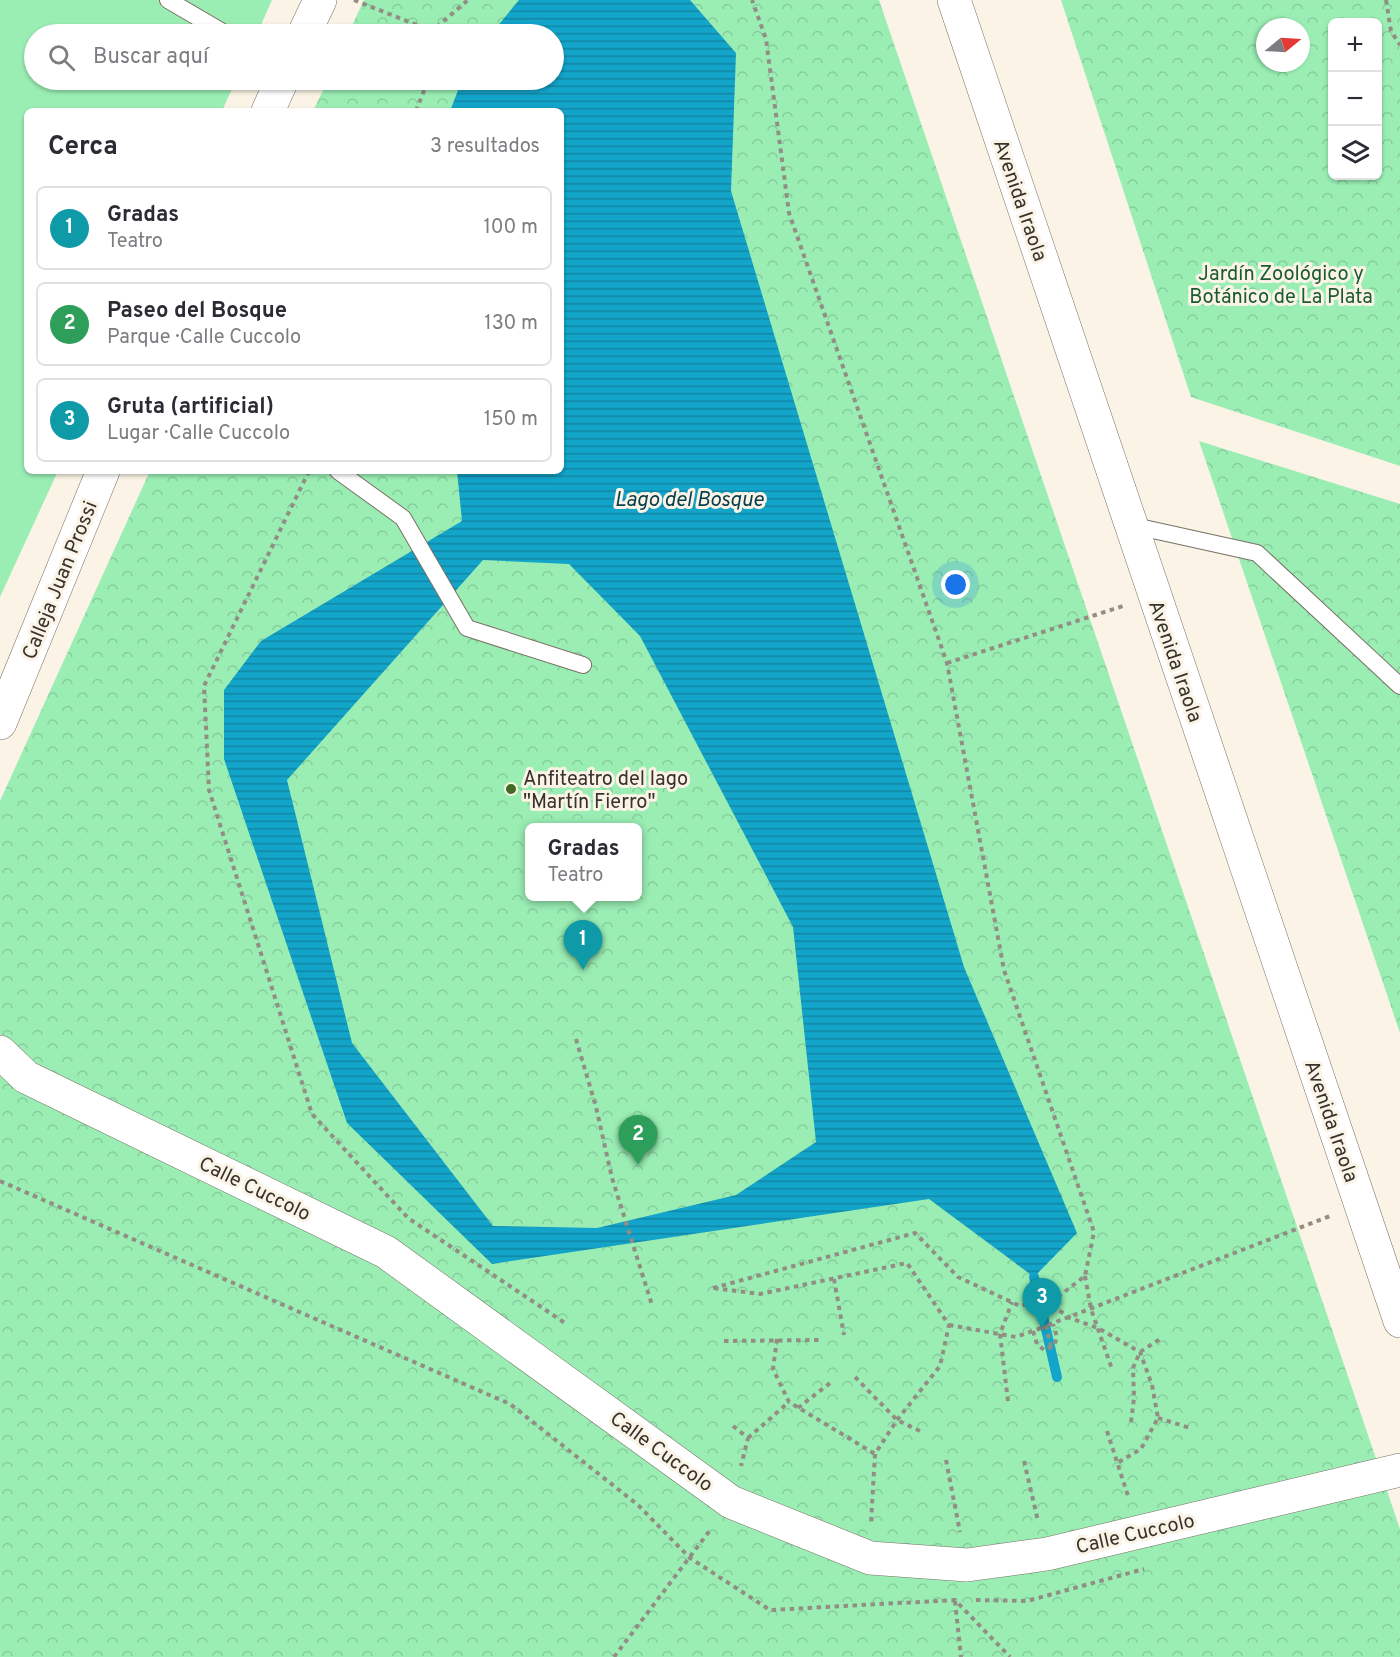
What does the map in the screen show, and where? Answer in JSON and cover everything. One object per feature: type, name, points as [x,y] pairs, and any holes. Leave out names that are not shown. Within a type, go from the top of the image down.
[{"type":"street","points":[[309,24],[320,0]]},
{"type":"street","name":"Avenida Iraola","points":[[954,0],[1400,1321]]},
{"type":"street","points":[[269,108],[277,90]]},
{"type":"street","name":"Calleja Juan Prossi","points":[[0,723],[103,474]]},
{"type":"street","name":"Calle Cuccolo","points":[[0,1052],[26,1077],[386,1252],[731,1502],[870,1558],[967,1565],[1047,1554],[1400,1470]]},
{"type":"lane","points":[[168,0],[209,24]]},
{"type":"lane","points":[[342,474],[403,518],[466,628],[582,665]]},
{"type":"lane","points":[[1130,525],[1257,553],[1400,686]]},
{"type":"path","points":[[354,0],[411,24]]},
{"type":"path","points":[[442,24],[468,0]]},
{"type":"path","points":[[752,0],[766,39],[789,213],[946,663],[1004,970],[1094,1232],[1085,1276],[1091,1309],[1112,1369]]},
{"type":"path","points":[[1386,0],[1391,31],[1400,45]]},
{"type":"path","points":[[417,108],[424,90]]},
{"type":"path","points":[[308,474],[204,686],[209,790],[312,1114],[408,1218],[565,1323]]},
{"type":"path","points":[[946,663],[1154,596]]},
{"type":"path","points":[[576,1039],[596,1107],[612,1178],[652,1305]]},
{"type":"path","points":[[0,1180],[510,1404],[638,1505],[690,1558],[770,1610],[955,1600],[1010,1657]]},
{"type":"path","points":[[1085,1276],[1059,1296],[1020,1306],[958,1277],[915,1233],[713,1288],[760,1294],[907,1263],[950,1325],[1016,1337],[1361,1204]]},
{"type":"path","points":[[834,1279],[844,1335]]},
{"type":"path","points":[[1008,1401],[1000,1334],[1012,1302]]},
{"type":"path","points":[[1051,1347],[1041,1305],[1056,1308],[1070,1318],[1098,1328],[1140,1352],[1152,1384],[1158,1418],[1140,1449],[1117,1463],[1107,1431]]},
{"type":"path","points":[[1033,1331],[1037,1344],[1044,1350],[1054,1346],[1057,1337],[1050,1324]]},
{"type":"path","points":[[870,1558],[875,1454],[897,1420],[940,1366],[950,1325]]},
{"type":"path","points":[[1131,1422],[1134,1398],[1133,1368],[1140,1352],[1160,1339]]},
{"type":"path","points":[[777,1340],[773,1369],[789,1402],[875,1454]]},
{"type":"path","points":[[724,1341],[821,1340]]},
{"type":"path","points":[[855,1377],[897,1420],[922,1432]]},
{"type":"path","points":[[798,1408],[830,1383]]},
{"type":"path","points":[[614,1657],[731,1502],[748,1438],[789,1402]]},
{"type":"path","points":[[1158,1418],[1190,1428]]},
{"type":"path","points":[[733,1426],[748,1438]]},
{"type":"path","points":[[946,1460],[967,1565]]},
{"type":"path","points":[[1024,1461],[1047,1554]]},
{"type":"path","points":[[955,1600],[961,1657]]},
{"type":"green space","points":[[0,0],[272,0],[261,24],[24,24],[24,90],[231,90],[223,108],[24,108],[24,474],[57,474],[0,597]]},
{"type":"green space","points":[[364,0],[879,0],[1400,1529],[1400,1657],[0,1657],[0,801],[149,474],[564,474],[564,108],[314,108],[323,90],[564,90],[564,24],[353,24]]},
{"type":"green space","name":"Jardín Zoológico y Botánico de La Plata","points":[[1061,0],[1400,0],[1400,466],[1191,397]]},
{"type":"green space","points":[[1199,441],[1400,504],[1400,1033]]},
{"type":"water","name":"Lago del Bosque","points":[[519,0],[690,0],[736,53],[731,191],[964,967],[1077,1233],[1034,1277],[929,1199],[492,1264],[347,1123],[224,759],[224,690],[261,641],[462,521],[457,474],[564,474],[564,108],[451,108],[458,90],[564,90],[564,24],[499,24]]},
{"type":"waterway","points":[[1034,1277],[1057,1377]]},
{"type":"place","name":"Anfiteatro del lago \"Martín Fierro\"","points":[[511,789]]},
{"type":"place","name":"Gradas","points":[[583,970]]},
{"type":"place","name":"Paseo del Bosque","points":[[638,1165]]},
{"type":"place","name":"Gruta (artificial)","points":[[1042,1328]]}]
